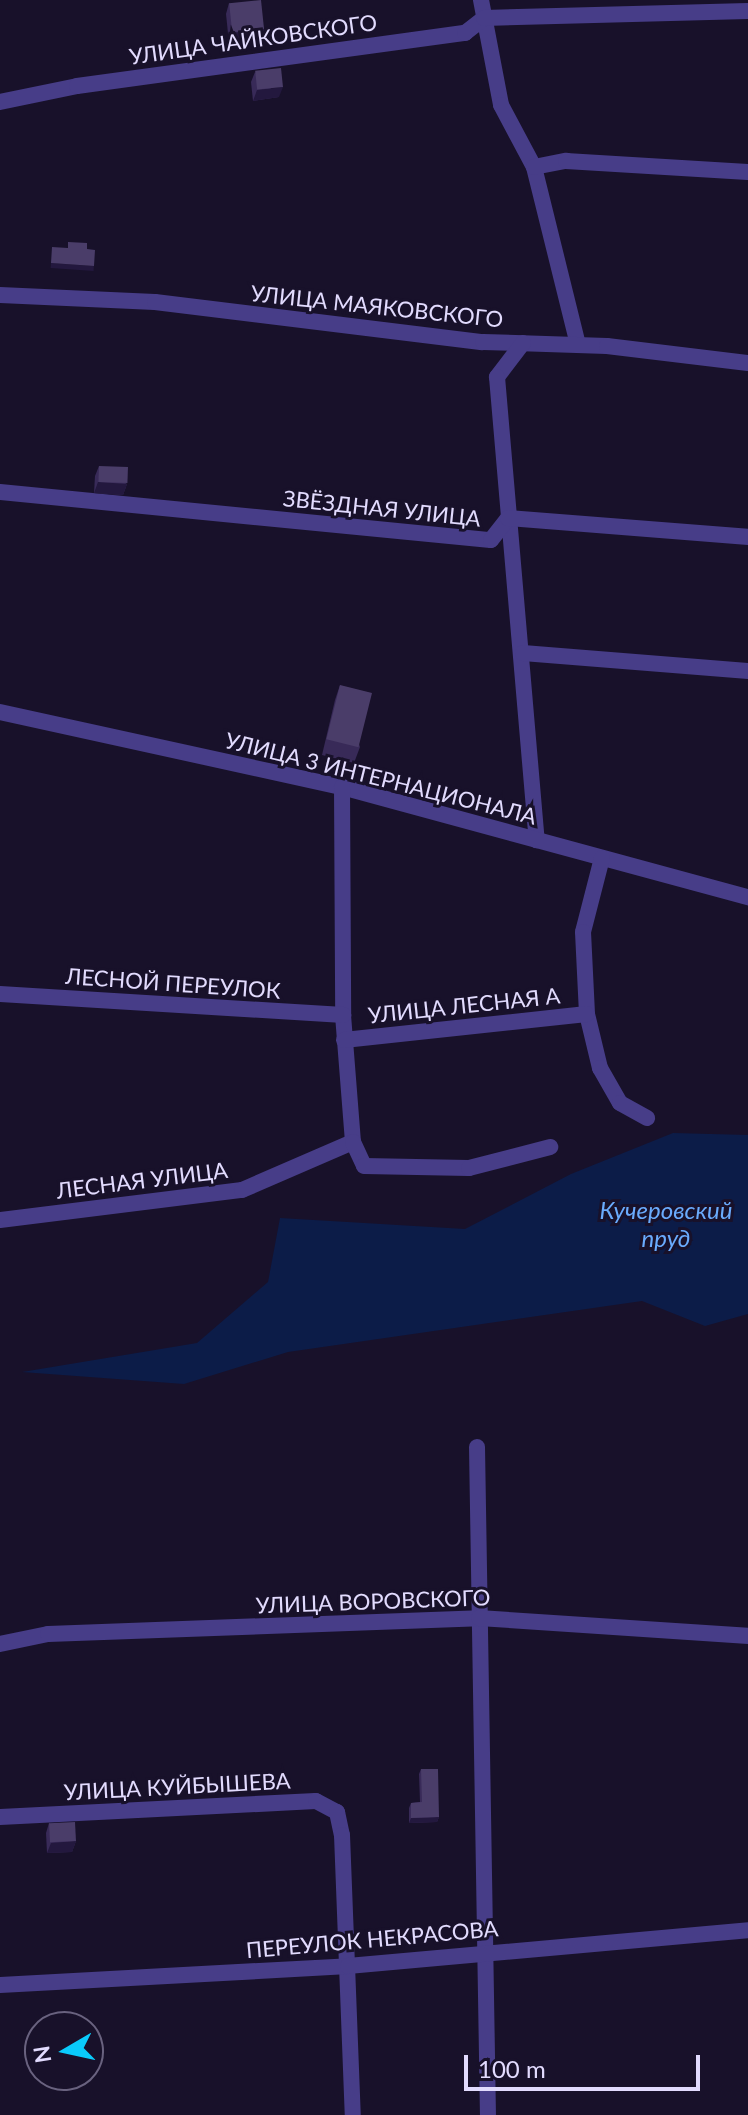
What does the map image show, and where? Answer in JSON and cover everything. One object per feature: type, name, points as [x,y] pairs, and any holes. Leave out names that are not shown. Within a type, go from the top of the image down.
[{"type":"street","points":[[481,0],[501,105],[534,167],[578,345]]},
{"type":"street","name":"УЛИЦА ЧАЙКОВСКОГО","points":[[0,102],[77,86],[465,33],[484,18],[748,11]]},
{"type":"street","points":[[534,167],[566,161],[748,172]]},
{"type":"street","name":"УЛИЦА МАЯКОВСКОГО","points":[[0,295],[155,302],[523,343],[578,345],[748,363]]},
{"type":"street","points":[[523,343],[497,377],[537,840]]},
{"type":"street","name":"ЗВЁЗДНАЯ УЛИЦА","points":[[0,492],[491,540],[508,518],[748,537]]},
{"type":"street","points":[[523,653],[748,671]]},
{"type":"street","name":"УЛИЦА 3 ИНТЕРНАЦИОНАЛА","points":[[0,712],[342,787],[748,897]]},
{"type":"street","points":[[342,787],[344,1040],[353,1142],[364,1166],[469,1168],[550,1147]]},
{"type":"street","points":[[602,858],[583,932],[587,1014],[600,1068],[620,1103],[647,1118]]},
{"type":"street","name":"ЛЕСНОЙ ПЕРЕУЛОК","points":[[0,994],[343,1015]]},
{"type":"street","name":"УЛИЦА ЛЕСНАЯ А","points":[[344,1040],[587,1014]]},
{"type":"street","name":"ЛЕСНАЯ УЛИЦА","points":[[0,1220],[242,1190],[353,1142]]},
{"type":"street","points":[[477,1447],[488,2115]]},
{"type":"street","name":"УЛИЦА ВОРОВСКОГО","points":[[0,1644],[48,1634],[479,1618],[748,1636]]},
{"type":"street","name":"УЛИЦА КУЙБЫШЕВА","points":[[0,1817],[316,1801],[337,1812],[342,1835],[353,2115]]},
{"type":"street","name":"ПЕРЕУЛОК НЕКРАСОВА","points":[[0,1985],[348,1966],[485,1950],[748,1930]]},
{"type":"water","name":"Кучеровский пруд","points":[[673,1133],[748,1135],[748,1314],[705,1326],[642,1301],[288,1352],[184,1384],[22,1372],[197,1343],[268,1282],[280,1218],[465,1229],[571,1174]]},
{"type":"building","points":[[261,0],[264,29],[232,32],[229,3]]},
{"type":"building","points":[[281,68],[283,87],[257,90],[255,71]]},
{"type":"building","points":[[68,242],[87,243],[87,249],[95,250],[94,266],[51,263],[52,247],[68,248]]},
{"type":"building","points":[[99,466],[128,467],[127,483],[98,482]]},
{"type":"building","points":[[340,685],[372,693],[358,747],[326,739]]},
{"type":"building","points":[[421,1769],[438,1769],[439,1817],[411,1818],[411,1803],[422,1802]]},
{"type":"building","points":[[75,1822],[76,1841],[50,1842],[49,1823]]}]
